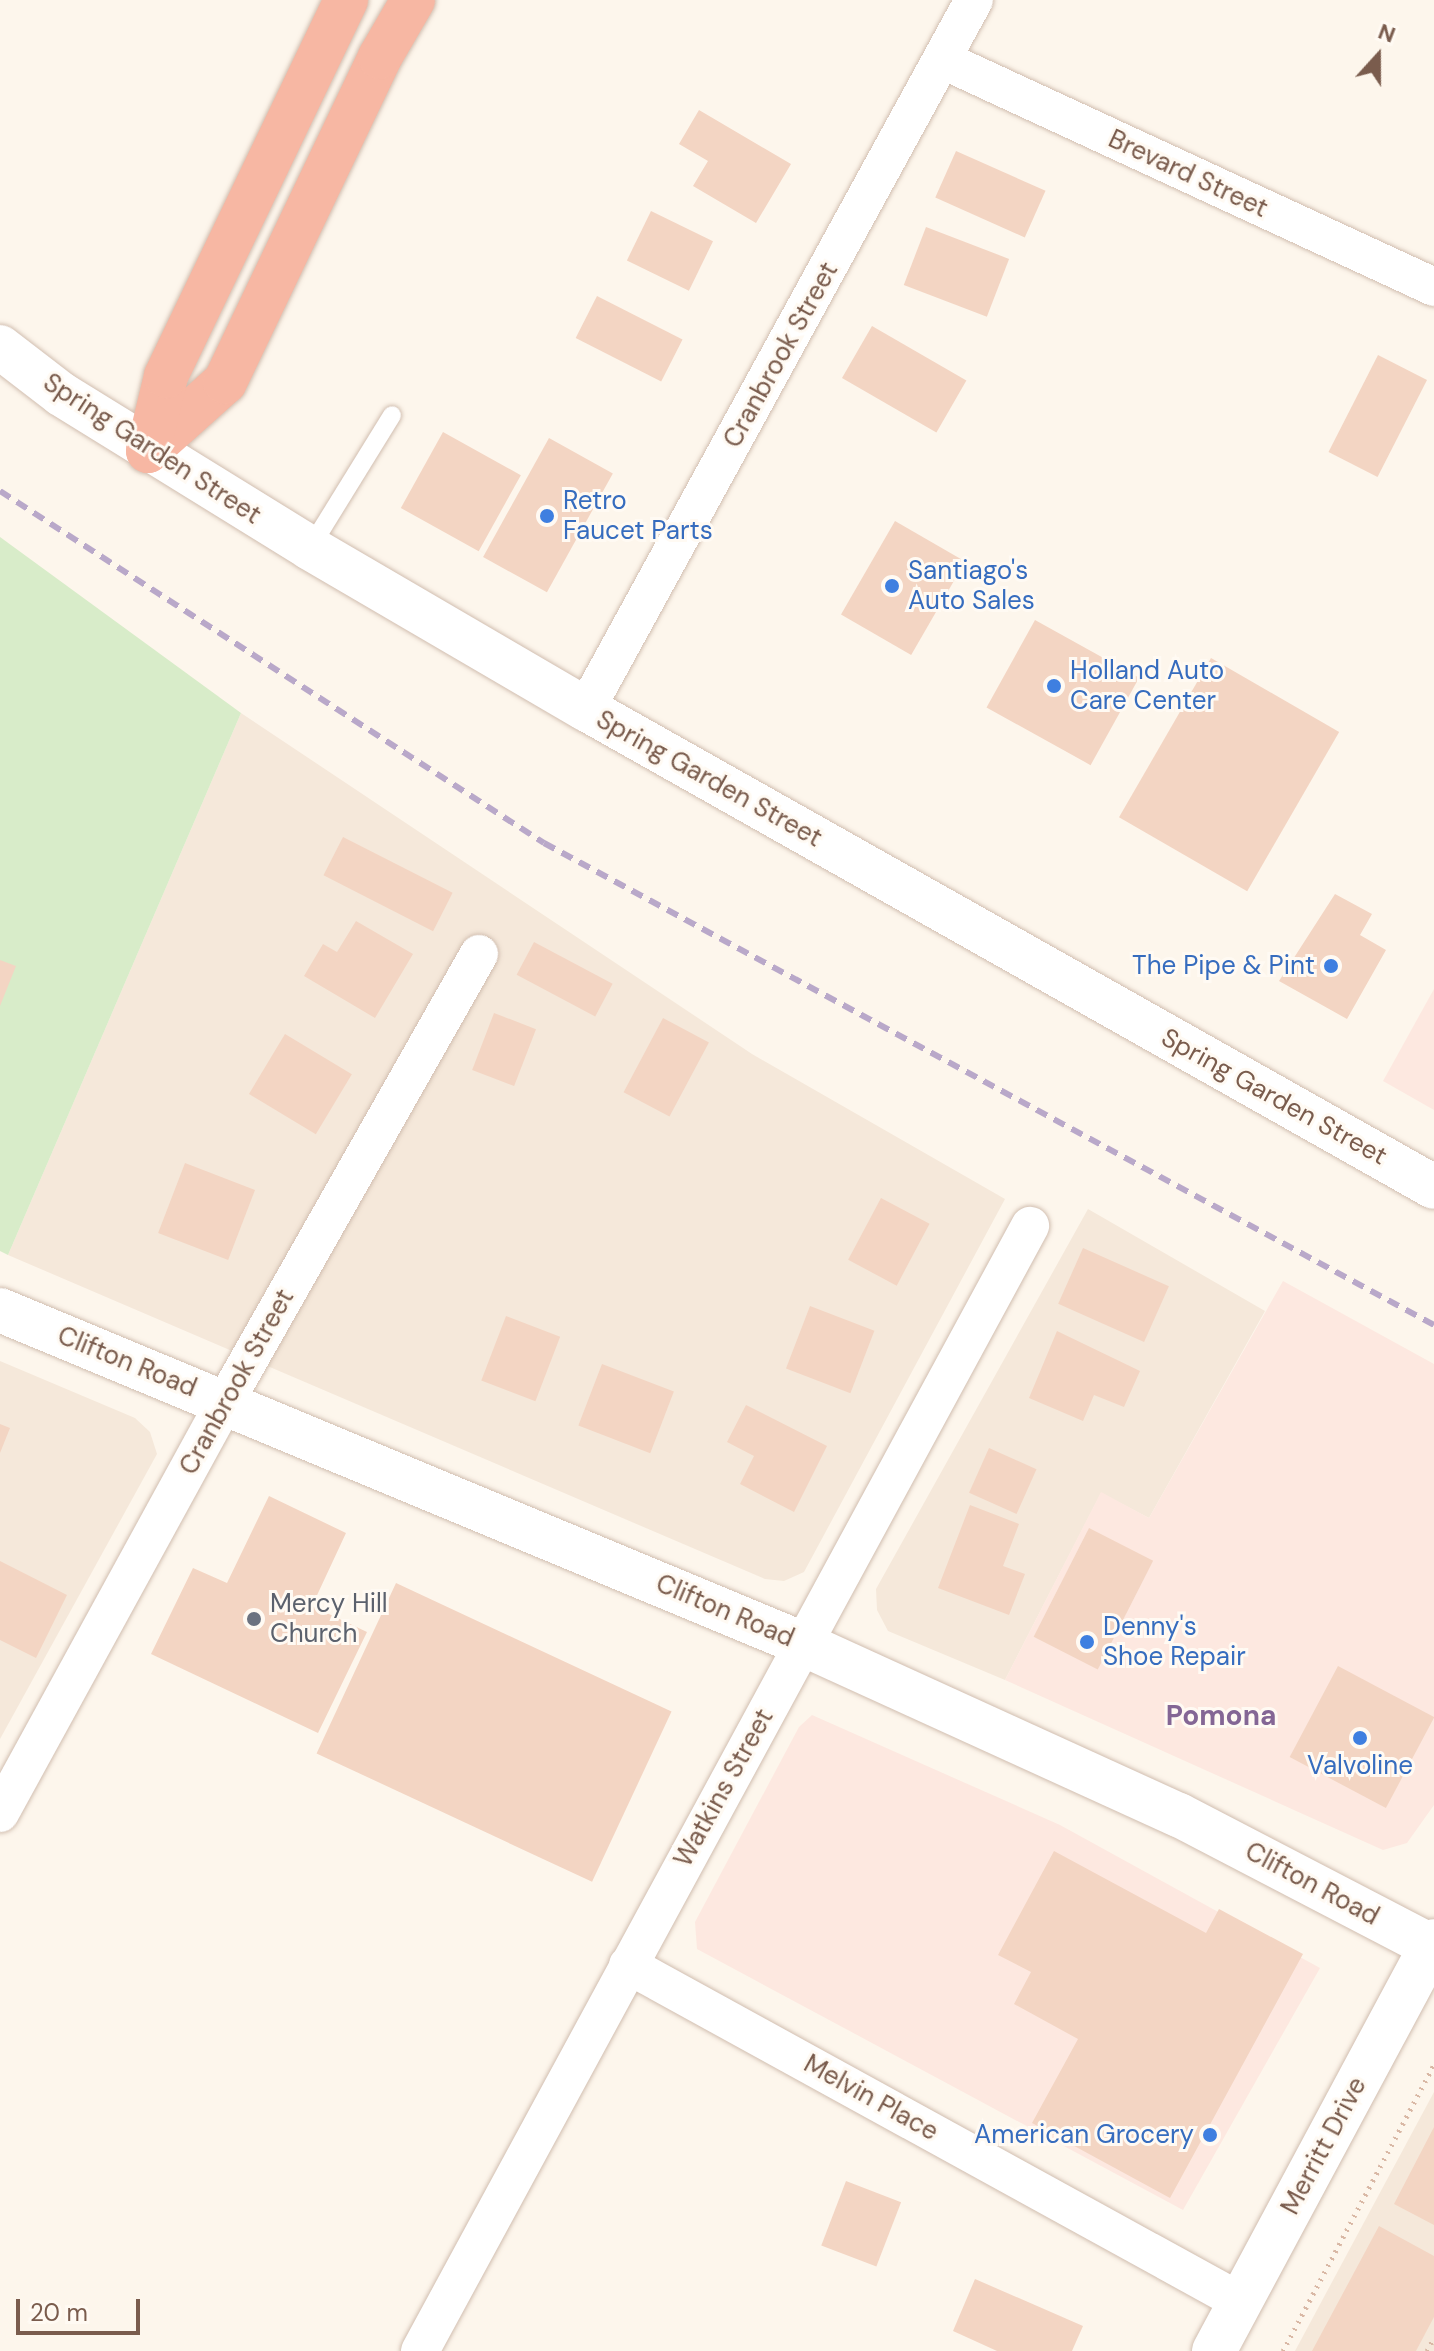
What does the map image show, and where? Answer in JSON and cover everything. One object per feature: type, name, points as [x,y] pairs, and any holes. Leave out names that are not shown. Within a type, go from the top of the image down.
[{"type":"highway","points":[[148,451],[166,376],[346,0]]},
{"type":"highway","points":[[148,451],[225,382],[380,57],[413,0]]},
{"type":"main road","name":"Spring Garden Street","points":[[0,347],[148,451],[310,548],[586,709],[1434,1187]]},
{"type":"main road","name":"Clifton Road","points":[[0,1310],[803,1644],[1166,1808],[1433,1945]]},
{"type":"main road","name":"Merritt Drive","points":[[1214,2351],[1433,1945]]},
{"type":"street","name":"Cranbrook Street","points":[[586,709],[974,0]]},
{"type":"street","name":"Brevard Street","points":[[943,60],[1434,287]]},
{"type":"street","name":"Cranbrook Street","points":[[0,1813],[225,1402],[479,954]]},
{"type":"street","name":"Watkins Street","points":[[420,2351],[1030,1226]]},
{"type":"street","name":"Melvin Place","points":[[628,1965],[1241,2302]]},
{"type":"lane","points":[[310,548],[392,415]]},
{"type":"path","points":[[1283,2351],[1434,2065]]},
{"type":"path","points":[[1427,2351],[1434,2338]]},
{"type":"shaded area","points":[[241,713],[752,1054],[1005,1199],[804,1572],[784,1581],[765,1579],[8,1255]]},
{"type":"shaded area","points":[[1434,989],[1434,1110],[1383,1081]]},
{"type":"shaded area","points":[[1088,1209],[1265,1311],[1149,1518],[1101,1493],[1005,1680],[888,1631],[877,1610],[876,1589]]},
{"type":"shaded area","points":[[1283,1281],[1434,1364],[1434,1805],[1407,1843],[1383,1850],[1005,1680],[1101,1492],[1149,1518]]},
{"type":"shaded area","points":[[0,1361],[135,1418],[150,1432],[157,1454],[0,1739]]},
{"type":"shaded area","points":[[812,1715],[1060,1825],[1320,1968],[1183,2210],[697,1949],[695,1922],[799,1727]]},
{"type":"shaded area","points":[[1434,2092],[1434,2351],[1295,2351]]},
{"type":"green space","points":[[0,537],[241,713],[8,1255],[0,1251]]},
{"type":"building","points":[[699,110],[791,164],[756,223],[693,186],[708,161],[679,144]]},
{"type":"building","points":[[956,151],[1046,191],[1025,237],[935,198]]},
{"type":"building","points":[[651,211],[713,241],[689,291],[627,260]]},
{"type":"building","points":[[926,227],[1009,259],[987,317],[904,285]]},
{"type":"building","points":[[597,296],[683,340],[661,381],[576,338]]},
{"type":"building","points":[[872,326],[966,380],[936,432],[842,378]]},
{"type":"building","points":[[1378,355],[1427,380],[1378,477],[1329,452]]},
{"type":"building","points":[[443,432],[521,475],[479,551],[401,508]]},
{"type":"building","points":[[549,438],[613,473],[547,592],[483,557]]},
{"type":"building","points":[[895,521],[965,562],[911,655],[841,615]]},
{"type":"building","points":[[1035,620],[1139,678],[1091,765],[987,707]]},
{"type":"building","points":[[1211,658],[1339,732],[1247,891],[1119,817]]},
{"type":"building","points":[[343,837],[453,893],[433,931],[323,875]]},
{"type":"building","points":[[1335,894],[1372,914],[1360,935],[1386,950],[1347,1019],[1279,981]]},
{"type":"building","points":[[356,921],[413,954],[375,1018],[304,976],[323,944],[337,952]]},
{"type":"building","points":[[534,942],[613,984],[595,1016],[517,975]]},
{"type":"building","points":[[0,960],[16,966],[0,1006]]},
{"type":"building","points":[[494,1013],[536,1029],[514,1086],[472,1070]]},
{"type":"building","points":[[663,1018],[709,1042],[669,1117],[624,1092]]},
{"type":"building","points":[[285,1034],[352,1074],[316,1134],[249,1094]]},
{"type":"building","points":[[185,1163],[255,1190],[228,1260],[158,1233]]},
{"type":"building","points":[[881,1198],[930,1224],[897,1286],[848,1260]]},
{"type":"building","points":[[1083,1248],[1169,1286],[1144,1342],[1058,1304]]},
{"type":"building","points":[[810,1306],[874,1331],[850,1393],[786,1369]]},
{"type":"building","points":[[506,1316],[560,1337],[535,1401],[481,1380]]},
{"type":"building","points":[[1057,1331],[1140,1371],[1124,1407],[1094,1395],[1083,1421],[1029,1398]]},
{"type":"building","points":[[602,1364],[674,1392],[650,1453],[578,1426]]},
{"type":"building","points":[[746,1405],[827,1446],[794,1512],[740,1484],[754,1456],[727,1442]]},
{"type":"building","points":[[0,1424],[10,1428],[0,1453]]},
{"type":"building","points":[[989,1448],[1037,1469],[1017,1514],[969,1493]]},
{"type":"building","name":"Mercy Hill Church","points":[[269,1496],[346,1533],[312,1606],[367,1632],[318,1733],[151,1654],[193,1568],[227,1583]]},
{"type":"building","points":[[970,1505],[1019,1524],[1003,1566],[1025,1574],[1009,1615],[938,1588]]},
{"type":"building","points":[[1089,1528],[1153,1561],[1098,1669],[1034,1637]]},
{"type":"building","points":[[0,1561],[67,1595],[36,1658],[0,1640]]},
{"type":"building","points":[[396,1583],[672,1711],[592,1882],[317,1753]]},
{"type":"building","points":[[1338,1666],[1434,1717],[1386,1808],[1290,1757]]},
{"type":"building","points":[[1054,1851],[1206,1933],[1219,1909],[1303,1954],[1170,2198],[1032,2123],[1078,2039],[1014,2004],[1031,1972],[998,1955]]},
{"type":"building","points":[[1434,2127],[1434,2225],[1394,2204]]},
{"type":"building","points":[[846,2181],[901,2202],[876,2267],[821,2245]]},
{"type":"building","points":[[1379,2226],[1434,2256],[1434,2317],[1416,2351],[1312,2351]]},
{"type":"building","points":[[975,2279],[1083,2326],[1072,2351],[997,2351],[953,2331]]},
{"type":"railway","points":[[0,491],[544,843],[1434,1325]]},
{"type":"place","name":"Retro Faucet Parts","points":[[547,516]]},
{"type":"place","name":"Santiago's Auto Sales","points":[[892,586]]},
{"type":"place","name":"Holland Auto Care Center","points":[[1054,686]]},
{"type":"place","name":"The Pipe & Pint","points":[[1331,966]]},
{"type":"place","name":"Mercy Hill Church","points":[[254,1619]]},
{"type":"place","name":"Denny's Shoe Repair","points":[[1087,1642]]},
{"type":"place","name":"Valvoline","points":[[1360,1738]]},
{"type":"place","name":"American Grocery","points":[[1210,2135]]},
{"type":"district","name":"Pomona","points":[[1221,1716]]}]
